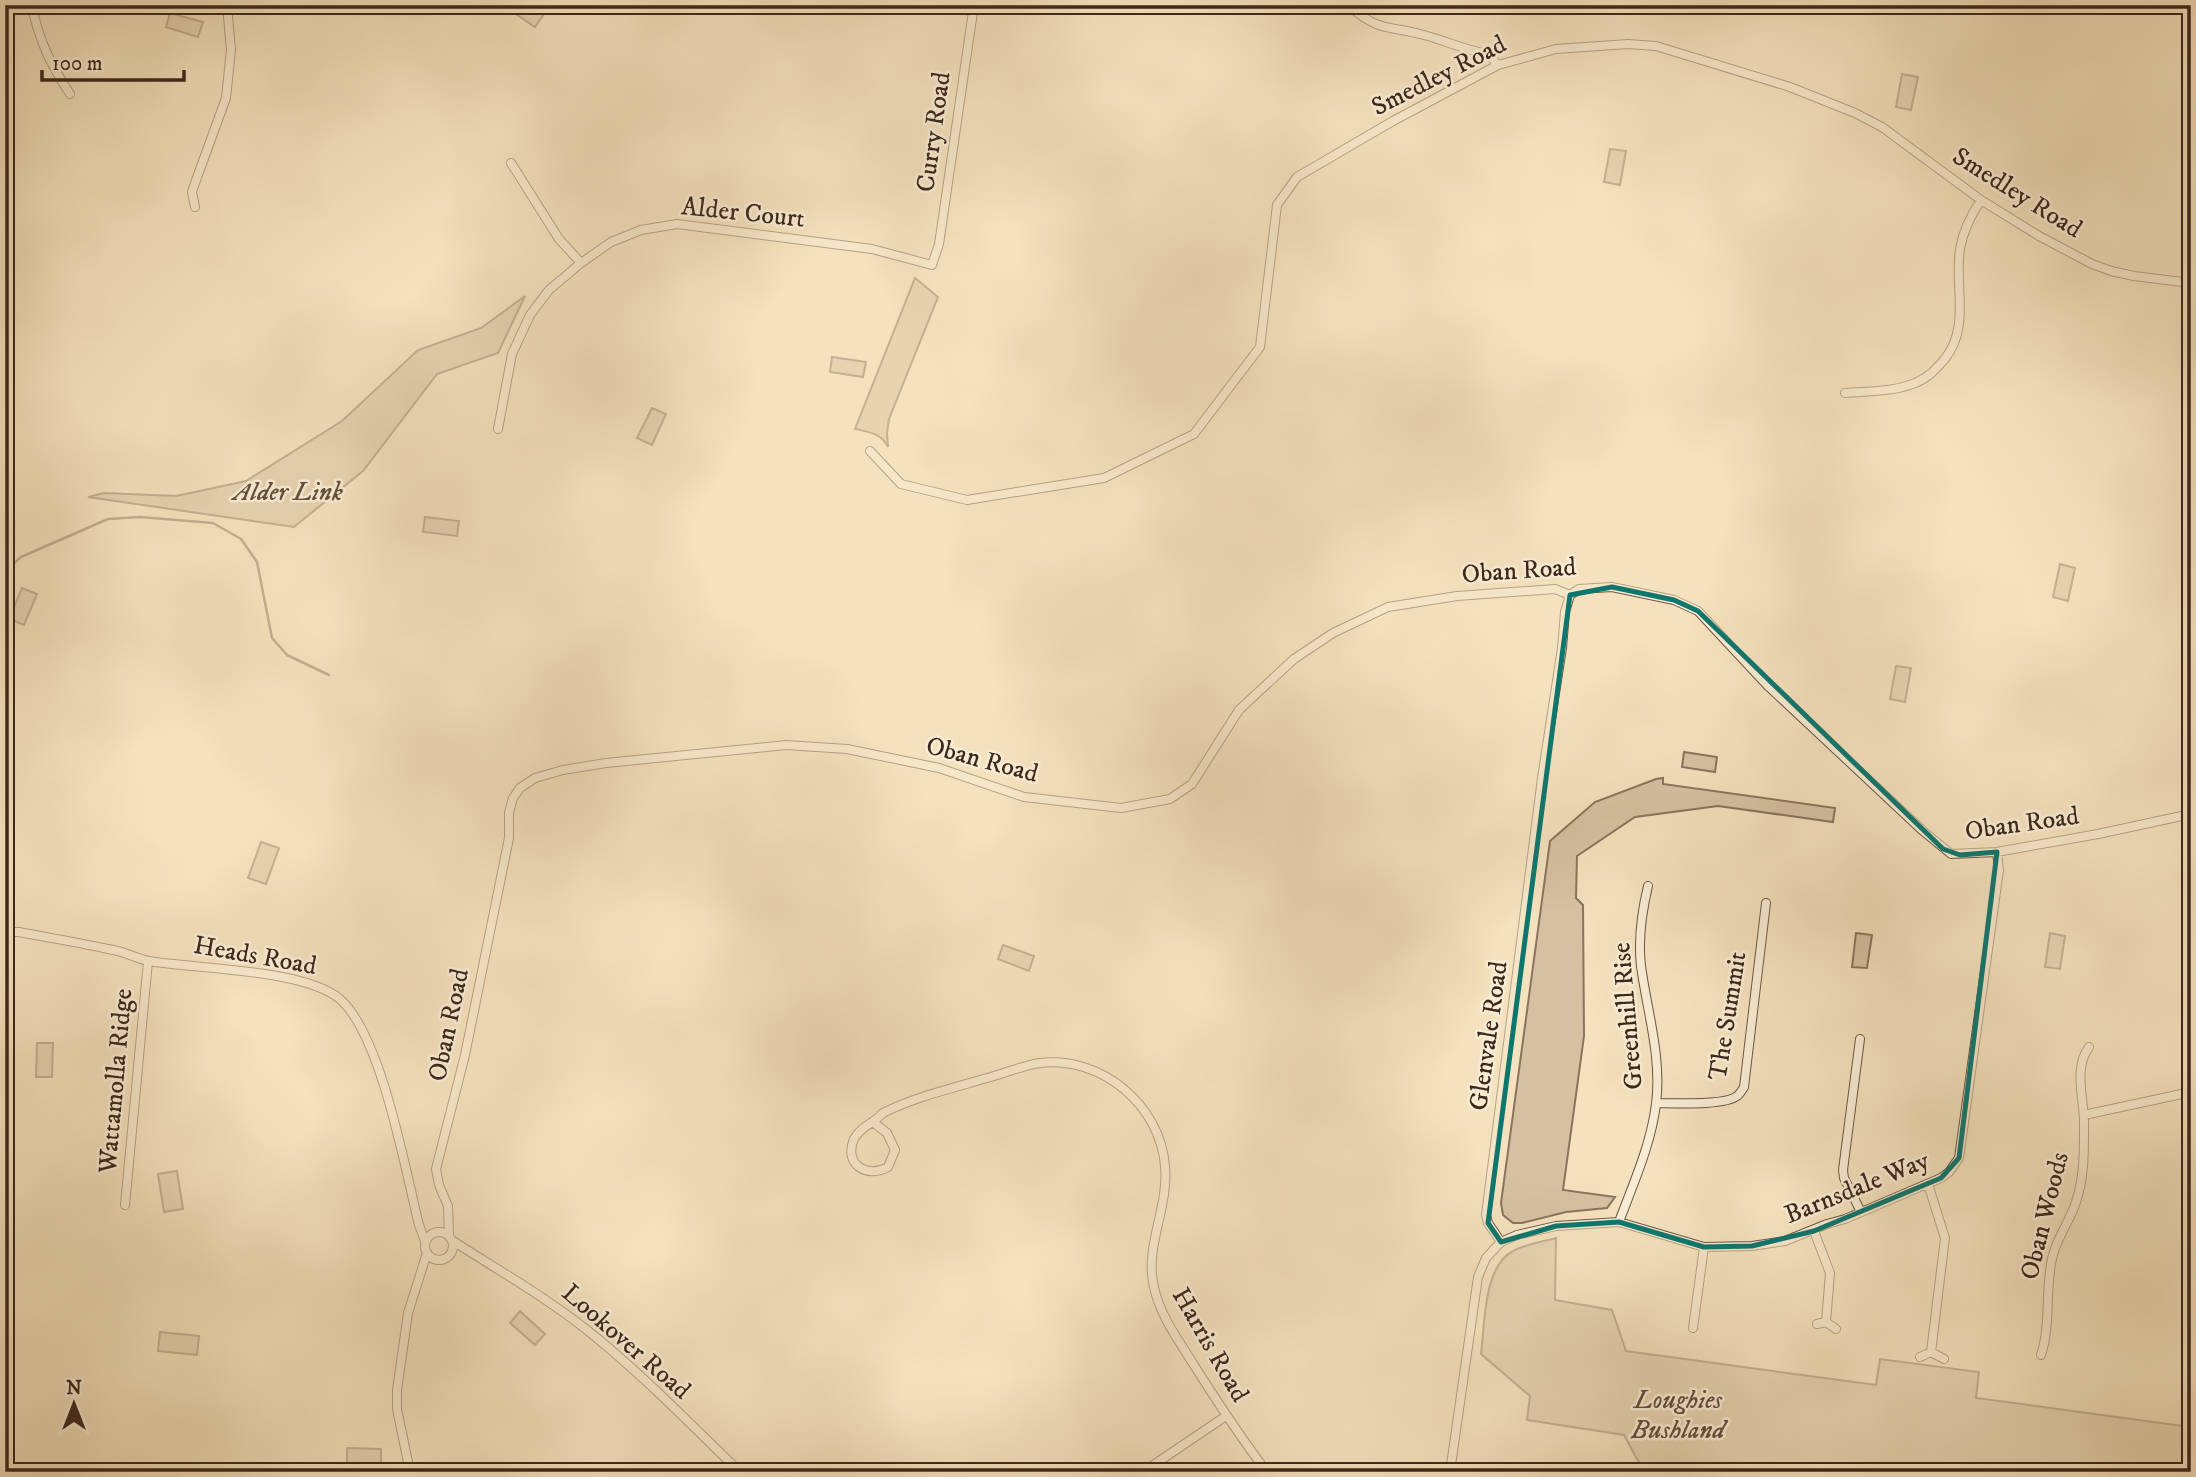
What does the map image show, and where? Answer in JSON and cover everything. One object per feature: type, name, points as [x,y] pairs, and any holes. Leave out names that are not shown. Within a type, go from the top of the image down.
[{"type":"street","points":[[32,5],[47,56],[70,94]]},
{"type":"street","points":[[195,207],[192,192],[226,97],[231,50],[227,5]]},
{"type":"street","name":"Curry Road","points":[[932,265],[939,244],[974,5]]},
{"type":"street","points":[[1348,5],[1378,26],[1423,34],[1468,51],[1488,54],[1498,65]]},
{"type":"street","name":"Smedley Road","points":[[870,451],[901,484],[967,500],[1104,478],[1194,433],[1261,347],[1277,205],[1297,177],[1393,121],[1498,65],[1556,49],[1628,44],[1665,49],[1790,87],[1882,127],[1981,200],[2039,236],[2111,271],[2191,283]]},
{"type":"street","points":[[511,163],[559,239],[581,263]]},
{"type":"street","points":[[1845,393],[1913,384],[1932,374],[1948,354],[1956,340],[1960,322],[1960,251],[1970,217],[1981,200]]},
{"type":"street","name":"Alder Court","points":[[498,429],[512,354],[523,327],[549,289],[611,242],[641,230],[677,224],[872,249],[932,265]]},
{"type":"street","name":"Oban Road","points":[[451,1238],[449,1213],[436,1177],[436,1169],[468,1041],[509,838],[509,813],[513,798],[520,788],[535,778],[563,770],[606,762],[786,745],[847,749],[939,768],[1024,797],[1121,807],[1171,799],[1192,784],[1239,710],[1294,659],[1333,633],[1388,607],[1457,596],[1555,589],[1570,595],[1579,589],[1612,587],[1674,600],[1698,611],[1767,685],[1951,854],[1997,852],[2191,814]]},
{"type":"street","name":"Glenvale Road","points":[[1501,1242],[1488,1223],[1486,1215],[1542,778],[1565,612],[1570,595]]},
{"type":"street","points":[[2191,749],[2187,790],[2191,805]]},
{"type":"street","name":"Barnsdale Way","points":[[1501,1242],[1517,1235],[1556,1226],[1619,1222],[1704,1247],[1752,1246],[1785,1241],[1928,1184],[1950,1172],[1959,1158],[1999,870],[1997,852]]},
{"type":"street","name":"Greenhill Rise","points":[[1619,1222],[1646,1146],[1656,1103],[1656,1053],[1641,964],[1641,932],[1648,886]]},
{"type":"street","name":"The Summit","points":[[1656,1103],[1724,1101],[1735,1098],[1744,1087],[1766,903]]},
{"type":"street","name":"Heads Road","points":[[5,932],[19,932],[116,950],[148,961],[306,982],[342,1000],[356,1020],[377,1063],[425,1241]]},
{"type":"street","name":"Wattamolla Ridge","points":[[125,1205],[148,961]]},
{"type":"street","points":[[1860,1039],[1843,1170],[1844,1178],[1861,1212]]},
{"type":"street","name":"Oban Woods","points":[[2040,1355],[2047,1337],[2047,1297],[2051,1261],[2057,1240],[2075,1206],[2085,1166],[2080,1073],[2084,1054],[2089,1047]]},
{"type":"street","name":"Harris Road","points":[[874,1123],[887,1133],[895,1150],[888,1167],[874,1172],[862,1170],[854,1162],[851,1150],[859,1132],[893,1108],[1038,1063],[1062,1063],[1092,1071],[1121,1086],[1146,1111],[1161,1138],[1167,1190],[1152,1251],[1153,1284],[1162,1313],[1226,1416],[1267,1472]]},
{"type":"street","points":[[2084,1115],[2138,1101],[2191,1092]]},
{"type":"street","points":[[1928,1184],[1945,1238],[1931,1352]]},
{"type":"street","points":[[410,1472],[397,1409],[397,1390],[408,1313],[427,1253],[425,1241],[438,1232],[449,1213]]},
{"type":"street","points":[[419,1225],[451,1238],[451,1253],[444,1259],[436,1259],[427,1253]]},
{"type":"street","points":[[1814,1231],[1830,1273],[1821,1323],[1836,1329]]},
{"type":"street","name":"Lookover Road","points":[[451,1238],[586,1329],[740,1472]]},
{"type":"street","points":[[1450,1472],[1478,1277],[1486,1258],[1501,1242]]},
{"type":"street","points":[[1692,1331],[1704,1247]]},
{"type":"street","name":"Lookover Road","points":[[451,1253],[475,1256]]},
{"type":"street","points":[[421,1277],[436,1259]]},
{"type":"street","points":[[1920,1357],[1931,1352]]},
{"type":"street","points":[[1931,1352],[1944,1359]]},
{"type":"street","points":[[1143,1472],[1226,1416]]},
{"type":"highlighted area","points":[[1612,587],[1674,600],[1698,611],[1943,849],[1960,855],[1997,852],[1959,1158],[1941,1178],[1814,1231],[1752,1246],[1704,1247],[1619,1222],[1556,1226],[1501,1242],[1488,1223],[1570,595]]},
{"type":"green space","points":[[509,5],[530,5],[544,14],[535,27],[507,8]]},
{"type":"green space","points":[[170,13],[203,22],[198,37],[166,27]]},
{"type":"green space","points":[[1902,74],[1918,77],[1911,110],[1896,107]]},
{"type":"green space","points":[[1610,149],[1626,151],[1620,185],[1604,182]]},
{"type":"green space","points":[[915,278],[938,297],[889,419],[888,447],[878,436],[855,429]]},
{"type":"green space","name":"Alder Link","points":[[525,296],[498,353],[437,374],[363,471],[294,527],[88,497],[104,493],[176,496],[246,481],[342,421],[418,350],[481,328]]},
{"type":"green space","points":[[832,357],[866,362],[863,377],[830,372]]},
{"type":"green space","points":[[652,408],[666,414],[652,445],[637,438]]},
{"type":"green space","points":[[425,517],[459,521],[457,536],[423,532]]},
{"type":"green space","points":[[2060,564],[2075,568],[2068,601],[2053,597]]},
{"type":"green space","points":[[22,588],[37,594],[24,625],[9,619]]},
{"type":"green space","points":[[1896,666],[1911,668],[1905,702],[1890,699]]},
{"type":"green space","points":[[1684,752],[1717,757],[1715,772],[1682,767]]},
{"type":"green space","points":[[1663,778],[1663,784],[1835,808],[1833,822],[1718,806],[1635,817],[1577,856],[1576,898],[1583,905],[1584,1036],[1563,1190],[1615,1197],[1607,1208],[1566,1212],[1513,1223],[1503,1215],[1501,1203],[1550,841],[1595,802]]},
{"type":"green space","points":[[261,842],[279,848],[266,884],[248,878]]},
{"type":"green space","points":[[1856,933],[1872,935],[1867,968],[1852,967]]},
{"type":"green space","points":[[2050,933],[2065,936],[2060,969],[2045,967]]},
{"type":"green space","points":[[1003,945],[1034,956],[1029,971],[998,959]]},
{"type":"green space","points":[[37,1043],[53,1043],[52,1077],[36,1077]]},
{"type":"green space","points":[[177,1171],[183,1209],[164,1212],[158,1174]]},
{"type":"green space","name":"Loughies Bushland","points":[[1556,1238],[1555,1300],[1612,1310],[1626,1351],[1876,1385],[1880,1359],[1979,1372],[1976,1398],[2191,1427],[2191,1472],[1644,1472],[1624,1435],[1527,1420],[1530,1396],[1481,1354],[1487,1297],[1496,1270],[1503,1259],[1528,1245]]},
{"type":"green space","points":[[520,1311],[545,1334],[535,1345],[510,1323]]},
{"type":"green space","points":[[160,1332],[199,1336],[197,1355],[158,1351]]},
{"type":"green space","points":[[347,1448],[381,1449],[381,1465],[347,1464]]},
{"type":"waterway","points":[[5,571],[21,557],[108,519],[140,517],[213,523],[241,539],[257,562],[272,638],[287,655],[329,675]]}]
